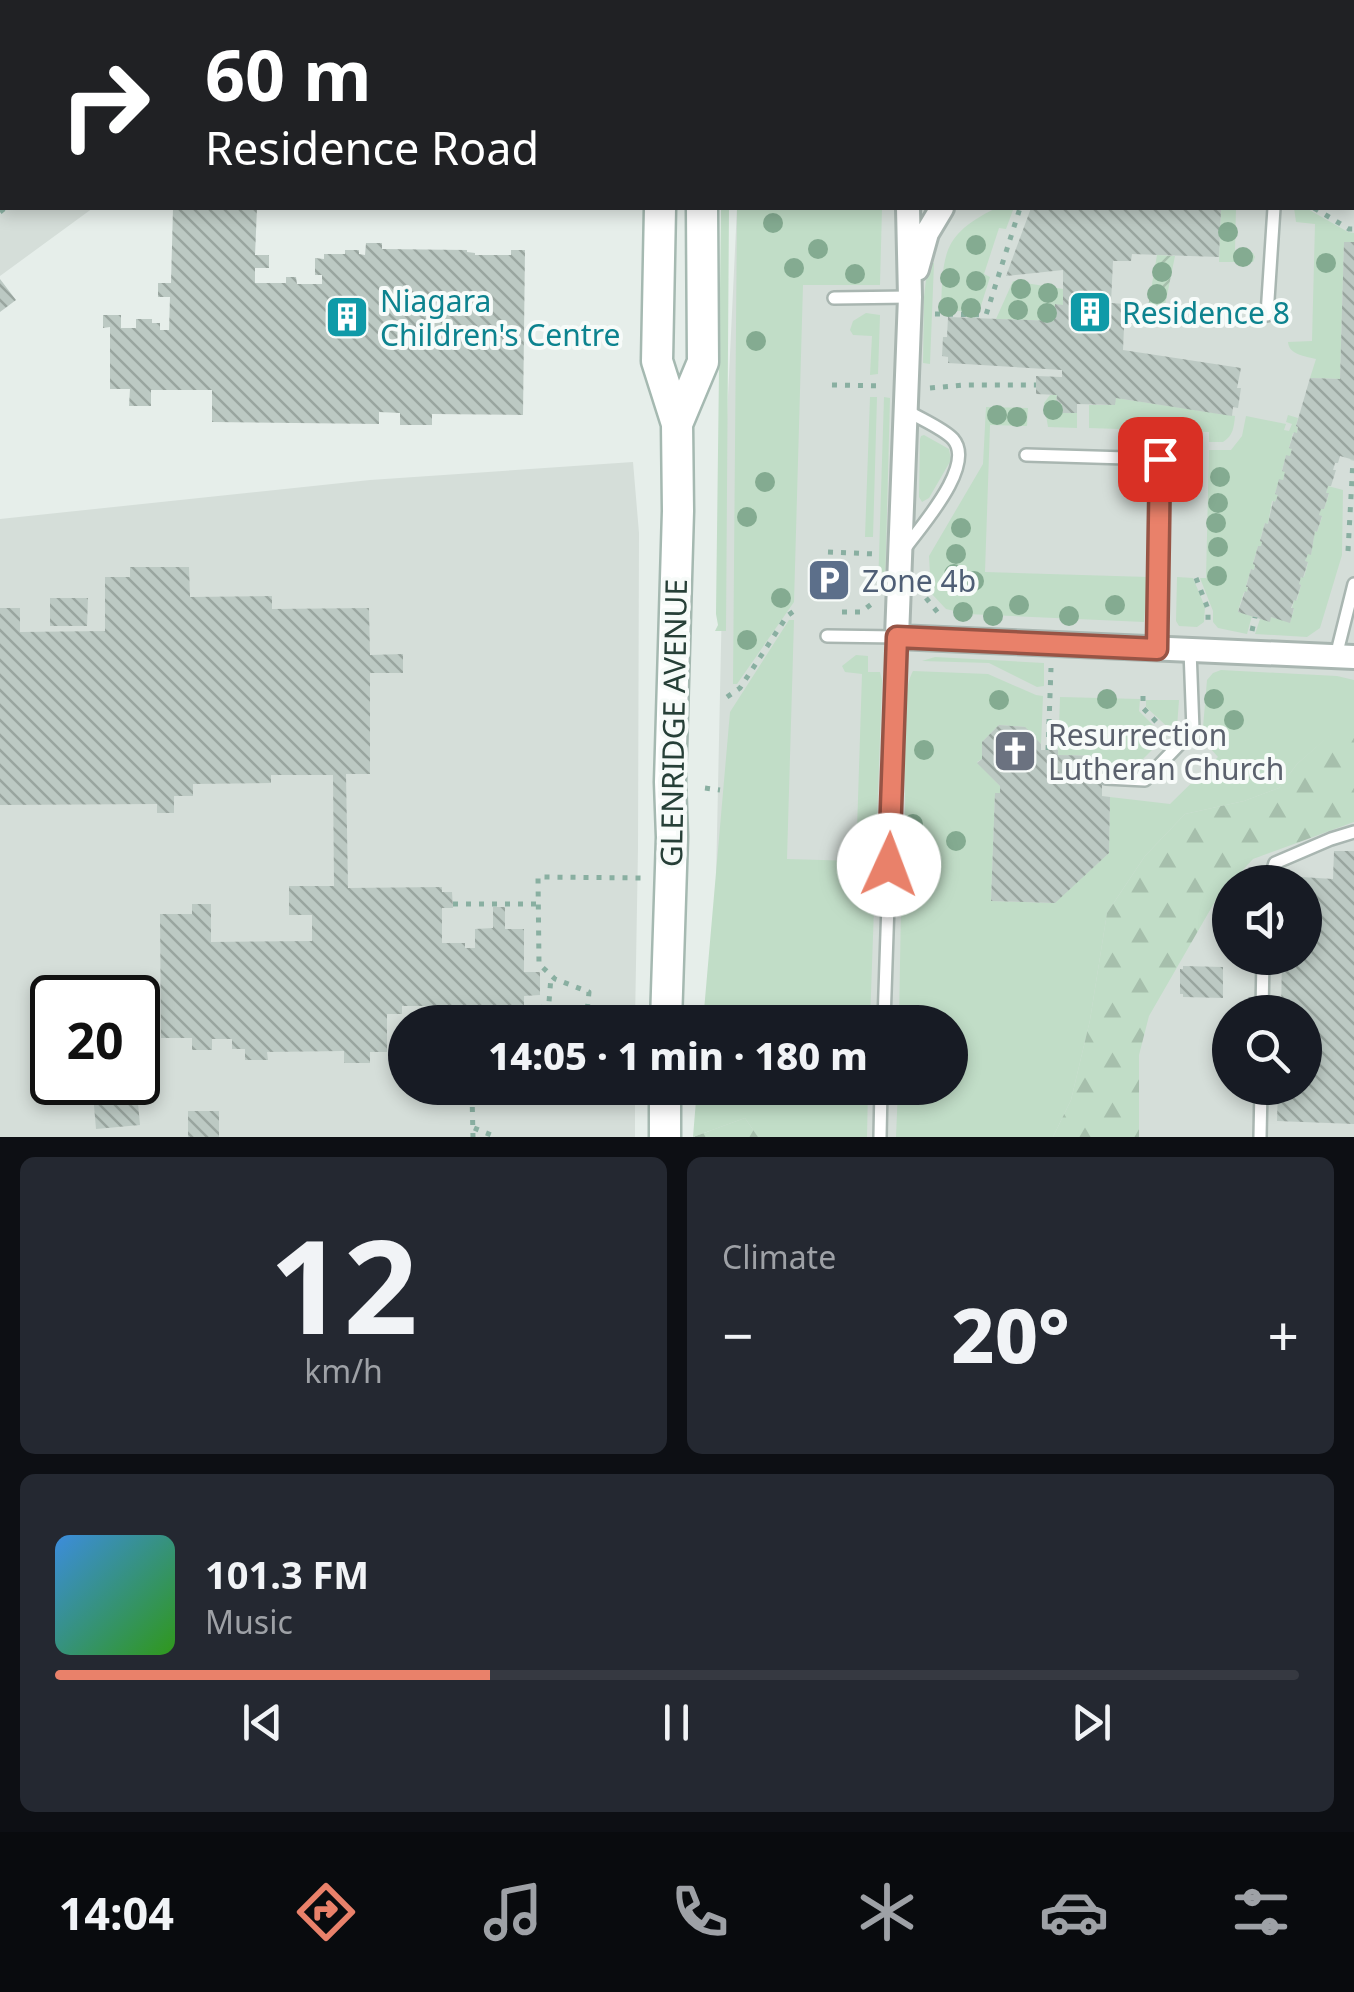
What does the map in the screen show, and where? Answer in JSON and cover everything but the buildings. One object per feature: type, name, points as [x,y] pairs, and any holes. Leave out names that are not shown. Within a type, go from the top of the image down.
[{"type":"main road","name":"GLENRIDGE AVENUE","points":[[660,210],[657,361],[678,424],[667,1005]]},
{"type":"main road","name":"GLENRIDGE AVENUE","points":[[678,424],[703,362],[702,210]]},
{"type":"main road","points":[[665,1105],[665,1137]]},
{"type":"street","points":[[908,210],[910,297],[897,637],[1157,649],[1199,643],[1345,657]]},
{"type":"street","points":[[910,297],[927,233],[941,210]]},
{"type":"lane","points":[[1266,315],[1274,210]]},
{"type":"lane","points":[[834,298],[910,297]]},
{"type":"lane","points":[[900,554],[957,471],[960,455],[953,440],[906,410]]},
{"type":"lane","points":[[1026,454],[1160,459],[1157,649]]},
{"type":"lane","points":[[1345,657],[1354,584]]},
{"type":"lane","points":[[827,636],[897,637],[885,1005]]},
{"type":"lane","points":[[1106,778],[1145,780],[1192,730],[1199,643]]},
{"type":"lane","points":[[1275,865],[1354,832]]},
{"type":"lane","points":[[880,1137],[881,1105]]},
{"type":"lane","points":[[1260,1105],[1260,1137]]},
{"type":"path","points":[[935,314],[986,315],[1019,210]]},
{"type":"path","points":[[1317,210],[1354,229]]},
{"type":"path","points":[[922,387],[1036,384]]},
{"type":"path","points":[[832,385],[870,386]]},
{"type":"path","points":[[1348,551],[1353,460]]},
{"type":"path","points":[[828,552],[875,554]]},
{"type":"path","points":[[1196,578],[1208,609],[1199,643]]},
{"type":"path","points":[[842,612],[861,612],[873,603]]},
{"type":"path","points":[[727,697],[740,688],[794,611]]},
{"type":"path","points":[[1048,750],[1052,644]]},
{"type":"path","points":[[1143,696],[1143,708],[1169,735]]},
{"type":"path","points":[[705,788],[720,790]]},
{"type":"path","points":[[588,1005],[589,992],[551,975],[538,964],[538,877],[641,878]]},
{"type":"path","points":[[453,904],[538,904]]},
{"type":"path","points":[[545,1005],[549,1002],[551,975]]},
{"type":"path","points":[[472,1105],[472,1137]]},
{"type":"path","points":[[472,1126],[496,1137]]},
{"type":"shaded area","points":[[0,210],[90,210],[0,276]]},
{"type":"shaded area","points":[[737,210],[1354,210],[1354,1137],[710,1137],[711,1105],[968,1105],[968,1005],[713,1005],[725,459]]},
{"type":"shaded area","points":[[633,462],[639,533],[635,1005],[388,1005],[388,1105],[635,1105],[635,1137],[0,1137],[0,519],[370,480]]},
{"type":"green space","points":[[721,210],[729,210],[726,631],[715,631]]},
{"type":"green space","points":[[737,210],[882,210],[880,285],[803,285],[794,602],[737,684],[733,684]]},
{"type":"green space","points":[[992,210],[1013,210],[1006,229],[999,228],[984,274],[990,277],[979,312],[941,310],[949,248],[955,237]]},
{"type":"green space","points":[[1221,210],[1236,210],[1235,251],[1253,253],[1255,257],[1253,262],[1219,262]]},
{"type":"green space","points":[[1294,210],[1310,210],[1354,233],[1354,242],[1344,243],[1340,379],[1310,378],[1316,359],[1298,354],[1289,346],[1288,342],[1312,341],[1315,224],[1296,222]]},
{"type":"green space","points":[[1157,255],[1175,256],[1161,325],[1124,322],[1125,307],[1148,307]]},
{"type":"green space","points":[[928,262],[934,263],[930,364],[923,363]]},
{"type":"green space","points":[[1013,281],[1063,289],[1063,305],[1055,305],[1054,321],[996,319]]},
{"type":"green space","points":[[866,313],[880,315],[878,374],[870,375],[872,336],[853,335],[850,330],[853,321]]},
{"type":"green space","points":[[1050,395],[1057,395],[1056,403],[1062,404],[1062,413],[1077,413],[1077,428],[1048,427],[1044,403]]},
{"type":"green space","points":[[870,397],[877,397],[873,537],[865,537]]},
{"type":"green space","points":[[884,397],[890,398],[885,588],[878,588]]},
{"type":"green space","points":[[1116,398],[1235,416],[1233,427],[1223,442],[1209,442],[1209,432],[1089,428],[1089,405],[1114,405]]},
{"type":"green space","points":[[986,407],[1028,408],[1027,426],[990,425],[985,572],[1148,577],[1144,622],[967,614],[946,609],[931,593],[929,556],[983,464]]},
{"type":"green space","points":[[1288,415],[1298,418],[1297,433],[1293,433],[1290,456],[1286,456],[1282,470],[1283,480],[1279,480],[1275,494],[1278,495],[1272,501],[1254,570],[1251,569],[1238,611],[1252,616],[1247,634],[1218,628],[1200,578],[1206,578],[1209,450],[1231,450],[1242,436],[1246,416],[1286,424],[1284,430],[1289,431],[1292,424],[1286,422]]},
{"type":"green space","points":[[924,435],[949,449],[951,460],[929,498],[922,502],[920,439]]},
{"type":"green space","points":[[1328,486],[1343,490],[1342,555],[1320,628],[1307,637],[1255,634],[1260,619],[1269,621],[1271,617],[1290,622],[1308,563],[1305,561],[1311,554],[1322,517],[1319,515],[1329,494]]},
{"type":"green space","points":[[1177,577],[1193,578],[1205,607],[1204,622],[1197,627],[1179,626],[1176,621]]},
{"type":"green space","points":[[789,620],[794,620],[787,859],[856,861],[862,674],[845,672],[842,666],[856,655],[868,656],[868,672],[880,672],[871,1005],[704,1005],[730,712]]},
{"type":"green space","points":[[935,657],[1044,663],[1044,686],[1037,687],[989,663],[922,661]]},
{"type":"green space","points":[[1221,670],[1354,680],[1354,723],[1343,724],[1297,764],[1279,788],[1244,801],[1185,814],[1145,856],[1107,913],[1090,1020],[1071,1100],[1053,1137],[896,1137],[897,1105],[968,1105],[968,1005],[899,1005],[901,907],[906,899],[901,896],[905,717],[913,671],[988,674],[1043,696],[1041,744],[1025,727],[999,725],[982,742],[982,759],[977,762],[1000,786],[1000,793],[995,794],[991,901],[1054,903],[1109,853],[1110,797],[1170,804],[1218,757],[1202,739],[1207,680]]},
{"type":"green space","points":[[1060,697],[1140,699],[1139,711],[1165,737],[1133,769],[1102,768],[1102,756],[1058,755]]},
{"type":"green space","points":[[1146,700],[1179,700],[1177,727],[1173,732],[1146,707]]},
{"type":"green space","points":[[1343,723],[1354,723],[1354,822],[1253,859],[1247,865],[1212,865],[1212,907],[1149,1016],[1139,1055],[1139,1137],[1053,1137],[1071,1100],[1090,1020],[1107,913],[1145,856],[1185,814],[1244,801],[1279,788],[1297,764]]},
{"type":"green space","points":[[696,1105],[868,1105],[867,1137],[758,1137],[745,1118],[693,1137]]},
{"type":"green space","points":[[745,1118],[758,1137],[693,1137]]},
{"type":"place","name":"Residence 8","points":[[1090,312]]},
{"type":"place","name":"Niagara Children's Centre","points":[[347,317]]},
{"type":"place","name":"Zone 4b","points":[[829,580]]},
{"type":"place","name":"Resurrection Lutheran Church","points":[[1015,751]]},
{"type":"route","points":[[889,865],[897,637],[1157,649],[1160,459]]}]
